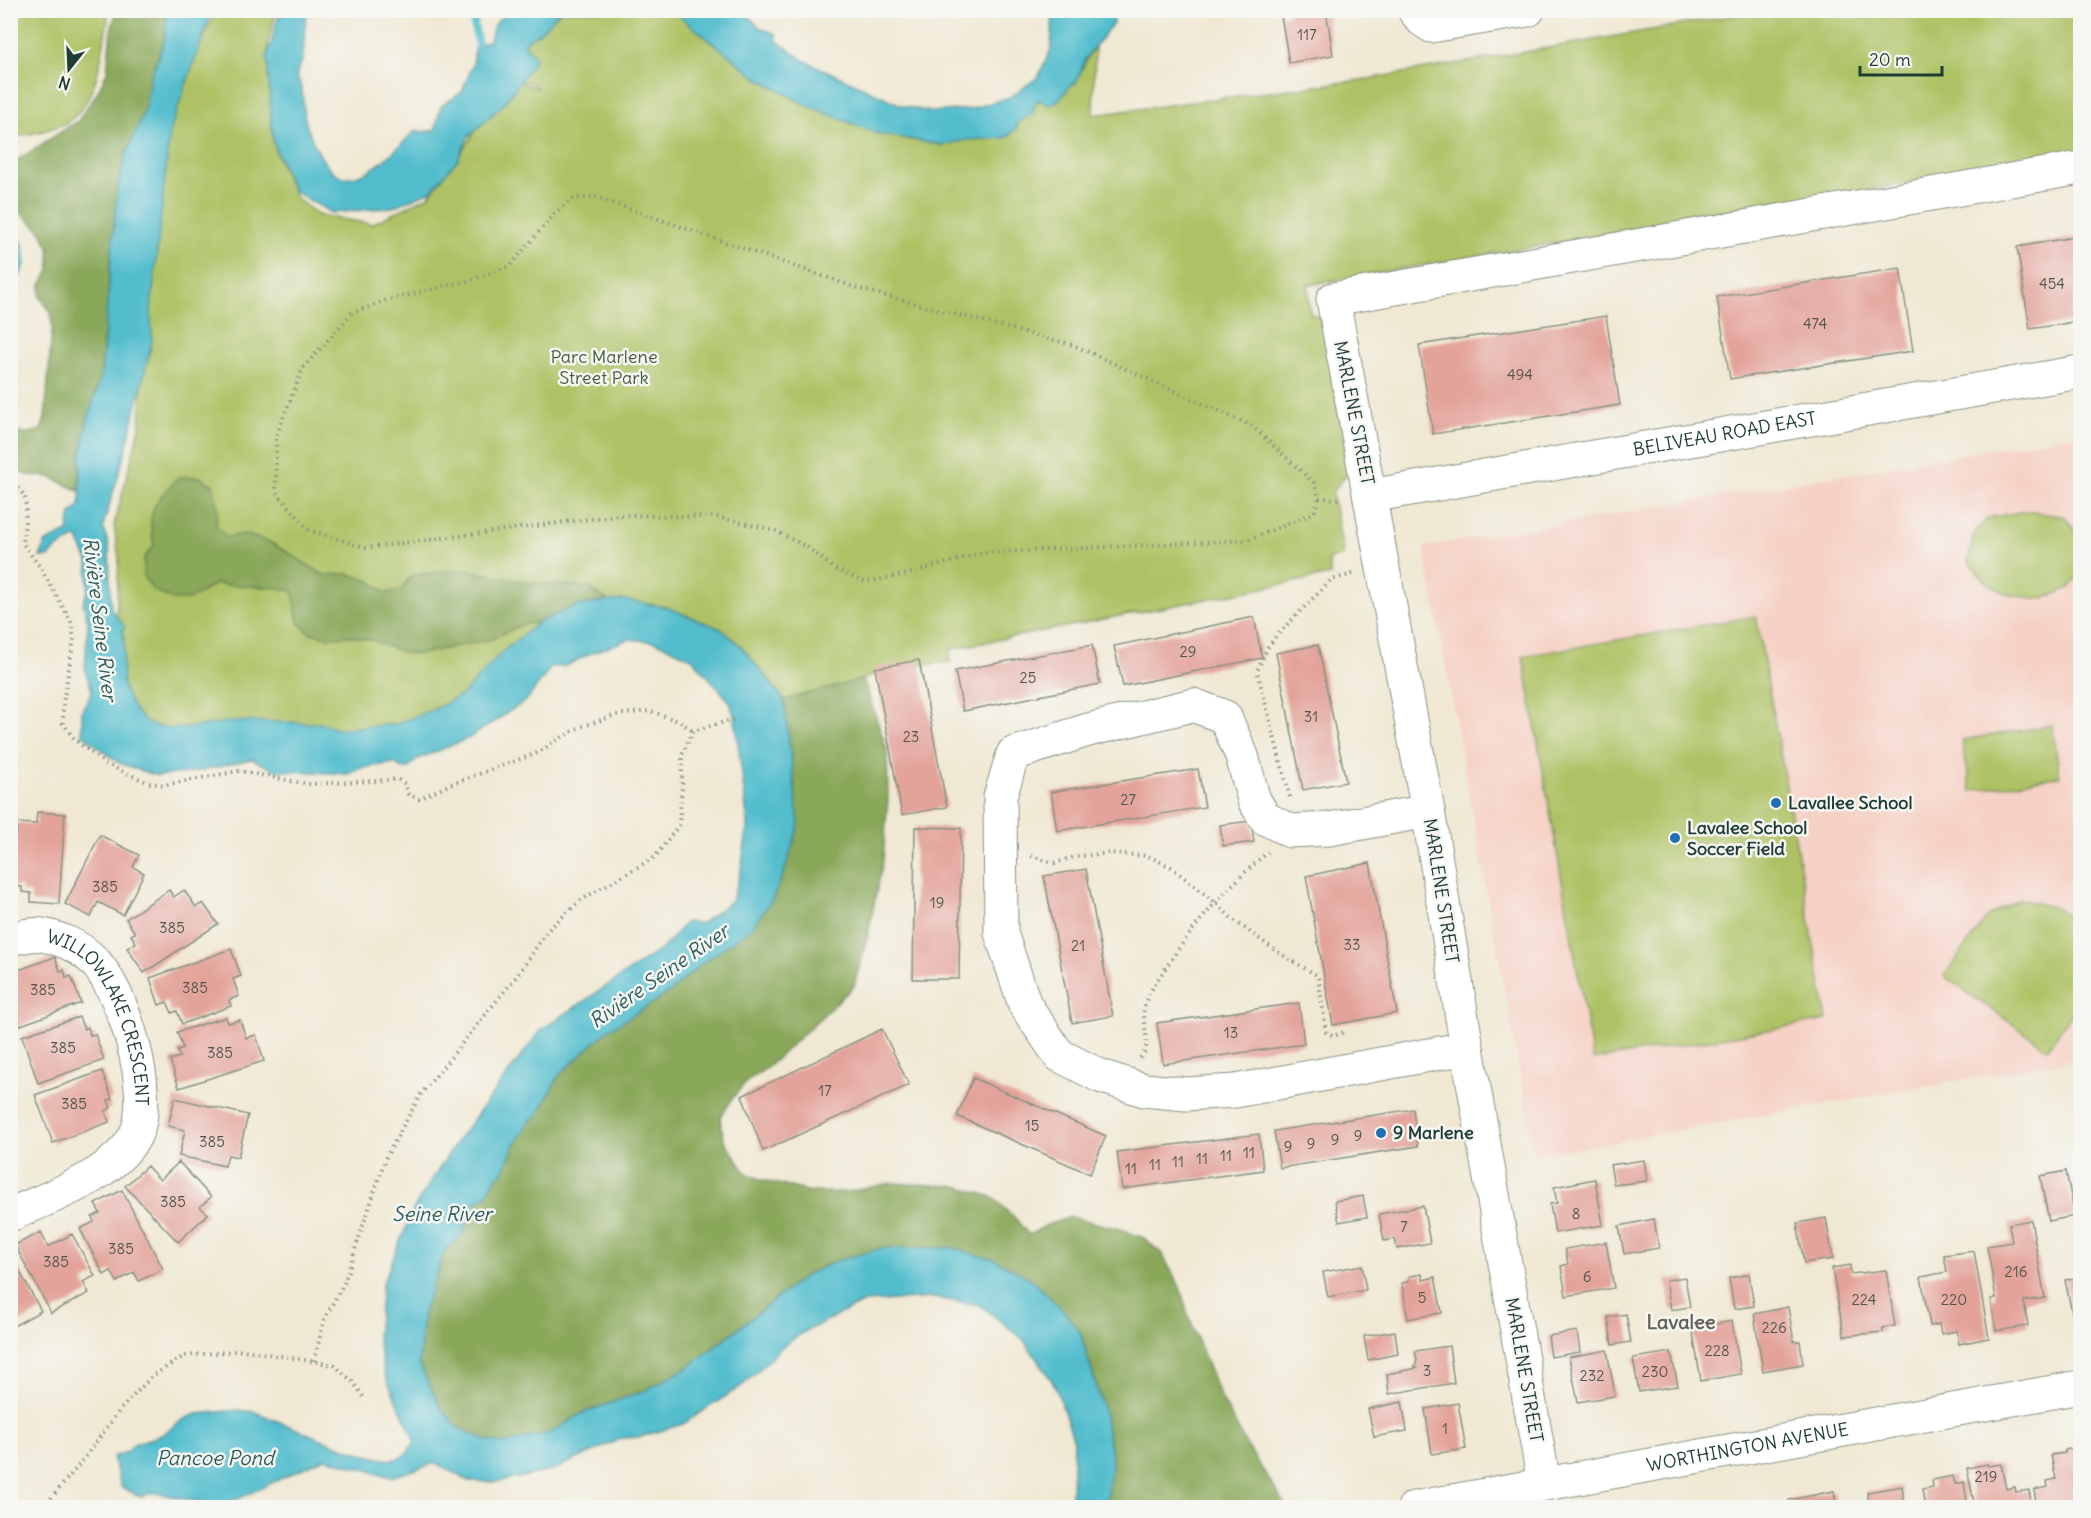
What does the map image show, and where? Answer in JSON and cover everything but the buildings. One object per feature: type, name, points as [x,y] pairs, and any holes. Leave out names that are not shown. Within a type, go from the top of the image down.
[{"type":"street","points":[[1414,10],[1431,26],[1528,10]]},
{"type":"street","name":"MARLENE STREET","points":[[1544,1483],[1467,1048],[1428,811],[1333,299],[2080,168]]},
{"type":"street","name":"BELIVEAU ROAD EAST","points":[[1370,496],[2080,372]]},
{"type":"street","points":[[1428,811],[1329,829],[1290,831],[1265,818],[1254,800],[1242,756],[1225,717],[1193,705],[1088,730],[1013,754],[1000,797],[1001,933],[1025,1005],[1059,1054],[1100,1076],[1144,1090],[1186,1094],[1235,1091],[1467,1048]]},
{"type":"street","name":"WILLOWLAKE CRESCENT","points":[[10,939],[40,934],[73,945],[97,965],[109,980],[132,1037],[143,1099],[141,1120],[135,1135],[110,1165],[84,1181],[10,1215]]},
{"type":"street","name":"WORTHINGTON AVENUE","points":[[1414,1508],[2080,1387]]},
{"type":"path","points":[[595,197],[860,289],[1072,345],[1252,426],[1314,483],[1320,498],[1314,513],[1248,540],[982,553],[903,575],[865,582],[835,569],[807,547],[774,530],[717,517],[620,515],[366,548],[309,530],[276,492],[276,436],[303,368],[352,312],[384,301],[471,280],[511,264],[554,214],[572,199],[595,197]]},
{"type":"path","points":[[10,479],[25,496],[23,544],[40,567],[71,621],[74,639],[63,703],[63,723],[75,740],[106,764],[149,783],[177,783],[239,771],[308,784],[376,782],[397,779],[405,784],[408,794],[419,799],[473,775],[537,753],[576,729],[615,715],[650,711],[679,721],[693,731]]},
{"type":"path","points":[[1292,803],[1257,671],[1268,647],[1277,635],[1331,580],[1360,571],[1380,550]]},
{"type":"path","points":[[314,1361],[324,1320],[344,1283],[386,1157],[421,1094],[516,977],[548,930],[581,900],[655,857],[679,825],[682,755],[693,731],[735,719]]},
{"type":"path","points":[[1000,849],[1054,863],[1074,857],[1109,853],[1148,856],[1172,867],[1232,918],[1276,951],[1318,976],[1326,1032],[1334,1036],[1346,1031]]},
{"type":"path","points":[[1138,1061],[1145,1053],[1147,1040],[1143,1018],[1144,1007],[1153,988],[1189,933],[1242,874]]},
{"type":"path","points":[[47,1503],[84,1460],[119,1411],[152,1376],[184,1356],[243,1350],[334,1365],[352,1381],[365,1399]]},
{"type":"shaded area","name":"Lavallee School","points":[[2080,434],[2080,1059],[1535,1156],[1424,547]]},
{"type":"green space","points":[[11,10],[109,11],[97,74],[85,104],[64,124],[11,138]]},
{"type":"green space","points":[[117,11],[167,11],[165,39],[150,78],[145,110],[125,157],[117,192],[101,376],[87,423],[81,456],[79,491],[51,477],[27,475],[11,467],[11,431],[24,434],[41,430],[45,418],[52,328],[51,312],[40,297],[41,285],[50,269],[49,247],[40,230],[17,210],[11,199],[11,164],[78,121],[97,93],[107,72],[111,29]]},
{"type":"green space","name":"Parc Marlene Street Park","points":[[216,11],[277,11],[268,42],[271,118],[276,154],[296,198],[318,215],[372,224],[429,196],[469,141],[504,78],[537,88],[533,83],[520,81],[535,57],[525,46],[526,41],[540,32],[560,11],[673,11],[756,77],[805,104],[875,133],[941,145],[968,140],[1005,138],[1015,131],[1022,120],[1033,114],[1034,104],[1038,101],[1054,102],[1063,95],[1079,76],[1095,47],[1093,115],[1368,79],[1760,11],[2080,11],[2080,154],[1308,285],[1310,313],[1323,323],[1350,470],[1332,492],[1344,556],[1329,559],[1330,575],[951,649],[950,662],[901,667],[827,690],[784,700],[767,677],[610,612],[430,728],[127,732],[116,620],[119,558],[114,525],[140,427],[163,138],[195,56]]},
{"type":"green space","points":[[178,477],[200,477],[213,485],[218,509],[216,526],[227,537],[244,534],[270,542],[324,575],[349,574],[370,581],[386,593],[401,590],[411,576],[467,570],[531,583],[588,587],[608,601],[576,606],[539,622],[521,625],[492,639],[420,654],[405,653],[372,640],[350,636],[328,637],[310,633],[298,622],[293,591],[215,584],[189,600],[174,600],[153,590],[144,577],[144,558],[154,545],[151,523],[154,507]]},
{"type":"green space","points":[[2026,511],[2065,517],[2080,538],[2080,574],[2069,588],[2043,599],[2009,595],[1987,583],[1968,561],[1974,533],[1988,518]]},
{"type":"green space","name":"Lavalee School Soccer Field","points":[[1756,616],[1827,1020],[1593,1060],[1523,656]]},
{"type":"green space","points":[[863,679],[887,750],[888,798],[883,860],[868,934],[854,986],[768,1067],[748,1080],[734,1096],[720,1118],[724,1140],[746,1173],[762,1180],[811,1192],[847,1192],[891,1183],[957,1186],[992,1197],[1014,1217],[1029,1235],[1047,1225],[1071,1217],[1120,1229],[1144,1238],[1162,1254],[1180,1287],[1187,1312],[1218,1392],[1247,1446],[1287,1507],[1106,1507],[1112,1461],[1104,1411],[1080,1332],[882,1248],[836,1261],[808,1274],[687,1368],[646,1390],[581,1414],[552,1432],[504,1444],[485,1440],[458,1428],[441,1408],[419,1364],[423,1313],[445,1251],[462,1235],[476,1203],[480,1197],[485,1197],[497,1176],[502,1174],[515,1144],[530,1121],[538,1115],[559,1075],[608,1030],[669,993],[700,965],[795,790],[784,700]]},
{"type":"green space","points":[[2052,725],[2060,776],[1971,791],[1962,740]]},
{"type":"green space","points":[[2020,899],[2056,908],[2080,922],[2080,1000],[2048,1049],[1944,976],[1988,916]]},
{"type":"water","name":"Seine River","points":[[167,11],[212,11],[170,130],[151,310],[152,342],[125,453],[103,526],[109,547],[111,609],[125,627],[122,630],[124,686],[126,694],[138,713],[150,724],[165,728],[241,721],[322,723],[336,729],[396,724],[439,707],[464,693],[502,652],[539,622],[576,606],[625,600],[666,607],[721,629],[742,647],[784,700],[799,825],[784,873],[772,900],[751,928],[700,965],[669,993],[608,1030],[559,1075],[538,1115],[530,1121],[515,1144],[502,1174],[497,1176],[485,1198],[480,1197],[476,1203],[478,1205],[462,1235],[445,1251],[423,1313],[419,1364],[441,1408],[458,1428],[485,1440],[504,1444],[552,1432],[581,1414],[646,1390],[687,1368],[808,1274],[836,1261],[882,1248],[953,1248],[996,1260],[1029,1278],[1063,1310],[1080,1332],[1104,1411],[1112,1461],[1106,1507],[1068,1507],[1072,1489],[1074,1441],[1055,1385],[1023,1339],[980,1305],[934,1298],[864,1302],[804,1332],[783,1346],[743,1385],[683,1424],[640,1437],[623,1438],[551,1471],[496,1482],[468,1481],[436,1463],[391,1477],[325,1458],[236,1500],[215,1505],[156,1493],[141,1497],[121,1487],[113,1457],[127,1452],[134,1444],[161,1435],[184,1419],[197,1414],[238,1410],[255,1412],[368,1455],[396,1459],[407,1452],[415,1441],[384,1373],[377,1336],[382,1285],[415,1206],[457,1141],[541,1030],[663,948],[686,922],[702,923],[732,900],[740,875],[748,825],[735,719],[730,702],[692,658],[656,642],[629,639],[589,654],[566,666],[551,667],[527,700],[469,738],[418,759],[407,769],[402,769],[395,763],[361,768],[348,774],[274,770],[252,759],[195,772],[157,776],[119,763],[82,734],[82,710],[92,691],[85,670],[88,620],[83,603],[88,590],[88,561],[77,537],[57,548],[49,557],[40,557],[46,542],[68,532],[71,514],[80,506],[81,456],[87,423],[101,376],[117,192],[125,157],[145,110],[150,78],[165,39]]},
{"type":"water","points":[[280,11],[314,11],[311,15],[306,14],[303,58],[296,75],[302,91],[306,124],[314,143],[328,167],[337,175],[345,177],[355,176],[374,168],[416,130],[423,132],[435,130],[441,106],[462,92],[473,64],[475,47],[490,40],[494,25],[508,11],[560,11],[540,32],[526,41],[525,46],[535,57],[532,64],[504,104],[468,137],[458,159],[431,191],[393,207],[332,213],[293,191],[273,142],[267,57]]},
{"type":"water","points":[[673,11],[744,11],[759,27],[776,34],[777,41],[803,60],[903,106],[931,112],[971,109],[1010,97],[1038,77],[1051,49],[1053,11],[1113,11],[1113,23],[1086,58],[1076,83],[1070,85],[1061,97],[1049,105],[1041,100],[1037,102],[1034,105],[1033,114],[1022,120],[1015,131],[1004,138],[968,140],[941,145],[875,133],[804,104],[756,77]]},
{"type":"water","points":[[11,225],[22,243],[25,264],[11,289]]},
{"type":"waterway","points":[[476,10],[474,25],[481,57]]},
{"type":"place","name":"Lavallee School","points":[[1776,803]]},
{"type":"place","name":"Lavalee School Soccer Field","points":[[1675,838]]},
{"type":"place","name":"9 Marlene","points":[[1381,1133]]},
{"type":"district","name":"Lavalee","points":[[1681,1322]]},
{"type":"water label","name":"Rivière Seine River","points":[[100,619]]},
{"type":"water label","name":"Rivière Seine River","points":[[659,976]]},
{"type":"water label","name":"Pancoe Pond","points":[[215,1458]]}]
